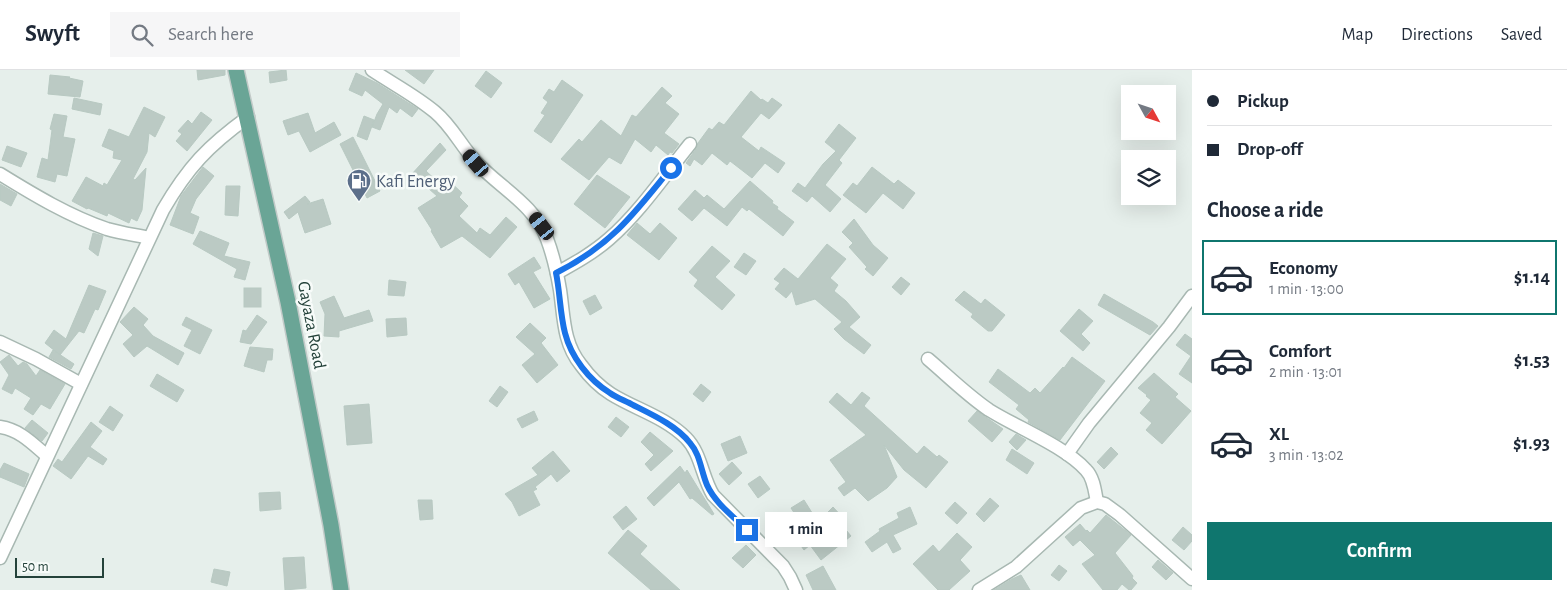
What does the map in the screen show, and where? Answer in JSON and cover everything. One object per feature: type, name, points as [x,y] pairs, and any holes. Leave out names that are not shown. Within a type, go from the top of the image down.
[{"type":"main road","name":"Gayaza Road","points":[[236,70],[288,302],[331,524],[341,590]]},
{"type":"street","points":[[372,70],[417,98],[445,121],[476,163],[533,214],[542,226],[554,262],[565,332],[570,348],[580,364],[590,376],[610,393],[684,435],[692,444],[713,495],[783,566],[796,590]]},
{"type":"street","points":[[0,558],[149,238],[179,184],[199,158],[222,136],[248,118]]},
{"type":"street","points":[[556,273],[583,258],[622,227],[690,144]]},
{"type":"street","points":[[0,174],[34,195],[71,214],[108,229],[149,238]]},
{"type":"street","points":[[1067,454],[1089,423],[1169,327],[1192,296]]},
{"type":"street","points":[[0,342],[81,384]]},
{"type":"street","points":[[928,359],[972,398],[1067,454],[1086,470],[1090,475],[1097,502]]},
{"type":"street","points":[[0,427],[10,428],[19,432],[47,456]]},
{"type":"street","points":[[979,590],[1016,567],[1081,508],[1097,502],[1105,504],[1120,515],[1192,579]]},
{"type":"building","points":[[197,70],[225,70],[225,75],[198,80]]},
{"type":"building","points":[[286,70],[287,80],[270,83],[269,72]]},
{"type":"building","points":[[405,70],[434,70],[424,84]]},
{"type":"building","points":[[486,71],[502,83],[491,98],[475,86]]},
{"type":"building","points":[[356,73],[377,83],[418,109],[412,117],[400,108],[397,113],[389,107],[380,130],[372,127],[383,104],[365,90],[362,96],[349,90]]},
{"type":"building","points":[[50,75],[70,77],[83,81],[80,97],[48,94]]},
{"type":"building","points":[[562,80],[583,95],[551,143],[534,131],[545,115],[541,113],[548,102],[543,98],[549,89],[554,92]]},
{"type":"building","points":[[662,87],[672,96],[665,103],[679,114],[664,133],[679,144],[672,153],[670,152],[668,155],[656,145],[651,152],[635,139],[621,164],[609,157],[589,180],[561,159],[579,139],[582,142],[601,120],[621,136],[632,115],[636,117]]},
{"type":"building","points":[[751,91],[761,100],[768,103],[772,98],[782,105],[769,119],[761,113],[741,137],[759,151],[761,147],[785,163],[778,173],[765,163],[752,178],[730,161],[727,165],[712,153],[702,165],[694,159],[690,166],[686,163],[709,128],[712,130],[719,122],[724,125]]},
{"type":"building","points":[[74,98],[102,104],[100,115],[72,109]]},
{"type":"building","points":[[144,107],[165,117],[155,137],[149,133],[147,152],[133,179],[135,180],[146,168],[142,210],[137,221],[131,218],[129,223],[108,213],[107,216],[87,209],[72,201],[86,177],[103,186],[104,183],[107,185],[122,160],[113,158],[114,151],[102,146],[109,129],[129,137]]},
{"type":"building","points":[[201,112],[212,120],[187,151],[176,141],[182,134],[178,131],[188,120],[192,124]]},
{"type":"building","points":[[308,113],[315,133],[334,122],[341,135],[310,152],[299,131],[288,135],[283,121]]},
{"type":"building","points":[[54,114],[67,116],[63,137],[75,139],[67,176],[57,174],[55,182],[37,177],[42,158],[48,160],[52,130],[50,129]]},
{"type":"building","points":[[364,116],[374,120],[367,140],[357,136]]},
{"type":"building","points":[[839,124],[856,138],[839,160],[842,163],[825,185],[841,199],[830,212],[812,196],[807,202],[792,191],[798,183],[805,188],[823,164],[836,151],[825,142]]},
{"type":"building","points":[[353,137],[380,191],[367,198],[340,144]]},
{"type":"building","points":[[440,143],[446,150],[426,171],[441,185],[447,179],[462,193],[459,197],[468,206],[459,216],[477,233],[480,228],[490,235],[506,217],[517,227],[490,258],[462,236],[441,248],[418,208],[437,196],[411,175]]},
{"type":"building","points":[[7,146],[27,153],[21,167],[2,160]]},
{"type":"building","points":[[203,167],[214,176],[196,199],[190,213],[199,217],[193,234],[170,225],[181,196]]},
{"type":"building","points":[[872,167],[894,184],[898,180],[915,193],[903,209],[883,193],[866,213],[843,195],[853,183],[857,186]]},
{"type":"building","points":[[597,175],[630,197],[605,228],[574,204]]},
{"type":"building","points":[[750,181],[773,201],[772,203],[778,207],[777,209],[794,222],[783,236],[749,209],[747,211],[742,207],[727,226],[704,208],[692,221],[678,209],[695,190],[704,198],[707,195],[724,209]]},
{"type":"building","points":[[0,184],[17,194],[11,206],[0,200]]},
{"type":"building","points":[[226,186],[240,186],[238,216],[225,215]]},
{"type":"building","points":[[305,196],[310,202],[307,204],[323,199],[331,224],[305,233],[298,212],[289,219],[284,212]]},
{"type":"building","points":[[854,219],[873,245],[888,258],[873,276],[865,269],[867,267],[849,247],[853,243],[842,232]]},
{"type":"building","points":[[637,223],[650,234],[660,223],[677,238],[659,260],[627,235]]},
{"type":"building","points":[[200,231],[229,243],[224,256],[250,262],[245,280],[234,277],[237,269],[193,244]]},
{"type":"building","points":[[93,233],[103,236],[98,256],[89,249]]},
{"type":"building","points":[[827,244],[846,259],[830,278],[838,285],[834,291],[860,317],[849,327],[871,345],[864,354],[834,329],[842,322],[815,299],[796,305],[792,291],[786,298],[775,289],[780,283],[774,279],[784,268],[798,279]]},
{"type":"building","points":[[712,246],[730,261],[715,277],[735,295],[722,310],[694,286],[698,280],[689,272]]},
{"type":"building","points":[[744,253],[756,261],[746,275],[734,267]]},
{"type":"building","points":[[534,257],[541,268],[533,272],[550,299],[534,308],[519,282],[515,285],[508,274]]},
{"type":"building","points":[[901,277],[910,284],[901,295],[892,287]]},
{"type":"building","points":[[389,280],[406,282],[404,296],[388,295]]},
{"type":"building","points":[[89,285],[106,291],[98,310],[95,309],[84,333],[79,331],[60,355],[45,343],[54,330],[66,339]]},
{"type":"building","points":[[244,288],[261,288],[261,307],[244,307]]},
{"type":"building","points":[[964,291],[981,304],[985,299],[1005,315],[992,331],[988,331],[971,317],[973,314],[955,300]]},
{"type":"building","points":[[1104,294],[1158,326],[1150,335],[1098,305]]},
{"type":"building","points":[[595,295],[602,308],[590,315],[583,301]]},
{"type":"building","points":[[334,296],[344,318],[369,310],[373,321],[339,331],[339,337],[324,336],[325,314],[320,302]]},
{"type":"building","points":[[134,307],[148,319],[143,325],[153,336],[184,353],[178,365],[147,346],[134,357],[123,344],[133,335],[120,322]]},
{"type":"building","points":[[1079,309],[1093,321],[1081,334],[1090,343],[1083,351],[1060,331]]},
{"type":"building","points":[[257,315],[267,322],[251,344],[240,342],[243,330],[246,331]]},
{"type":"building","points":[[186,317],[212,330],[200,354],[184,346],[192,330],[182,325]]},
{"type":"building","points":[[406,318],[407,335],[387,337],[386,319]]},
{"type":"building","points":[[530,323],[546,338],[541,343],[558,365],[537,383],[522,365],[535,354],[516,337]]},
{"type":"building","points":[[1185,334],[1192,339],[1192,383],[1179,374],[1191,356],[1176,345]]},
{"type":"building","points":[[250,347],[273,349],[272,360],[267,360],[264,372],[244,366]]},
{"type":"building","points":[[53,350],[74,364],[71,369],[49,357]]},
{"type":"building","points":[[9,355],[18,366],[23,362],[27,364],[36,376],[40,370],[65,384],[50,409],[41,404],[33,415],[24,409],[31,398],[15,388],[12,394],[2,389],[9,375],[0,362]]},
{"type":"building","points":[[1072,357],[1105,381],[1060,440],[1028,422],[1029,420],[1016,409],[1019,405],[989,382],[998,369],[1030,393],[1035,388],[1040,393]]},
{"type":"building","points":[[1154,373],[1178,394],[1175,397],[1191,411],[1162,444],[1146,430],[1152,423],[1140,413],[1151,400],[1138,388]]},
{"type":"building","points":[[157,374],[184,390],[177,402],[150,386]]},
{"type":"building","points":[[701,384],[711,392],[703,402],[693,394]]},
{"type":"building","points":[[500,386],[508,392],[497,407],[489,401]]},
{"type":"building","points":[[862,392],[870,398],[864,406],[917,454],[924,446],[937,457],[939,455],[948,462],[926,488],[904,470],[884,445],[897,477],[887,488],[868,501],[855,488],[844,496],[838,488],[846,482],[830,460],[866,435],[829,402],[837,393],[851,405]]},
{"type":"building","points":[[369,404],[372,443],[347,445],[344,406]]},
{"type":"building","points":[[110,406],[123,415],[113,431],[99,422]]},
{"type":"building","points":[[534,411],[538,420],[522,428],[517,419]]},
{"type":"building","points":[[977,411],[1003,429],[992,442],[968,421]]},
{"type":"building","points":[[616,417],[629,427],[621,437],[608,427]]},
{"type":"building","points":[[32,420],[48,433],[42,441],[25,428]]},
{"type":"building","points":[[91,422],[102,431],[90,447],[107,459],[103,465],[88,456],[71,479],[53,466],[58,459],[62,462]]},
{"type":"building","points":[[650,432],[673,451],[651,471],[645,464],[654,455],[641,442]]},
{"type":"building","points":[[1016,434],[1026,440],[1017,450],[1009,442]]},
{"type":"building","points":[[740,436],[747,453],[728,461],[721,444]]},
{"type":"building","points":[[1111,447],[1118,454],[1104,469],[1097,462]]},
{"type":"building","points":[[1012,449],[1034,463],[1027,474],[1006,460]]},
{"type":"building","points":[[553,451],[570,471],[557,482],[551,474],[535,487],[537,489],[533,491],[540,505],[519,516],[512,502],[505,494],[538,475],[532,468]]},
{"type":"building","points":[[732,462],[742,473],[729,485],[719,474]]},
{"type":"building","points":[[4,463],[29,474],[24,487],[0,477],[0,470]]},
{"type":"building","points":[[680,466],[685,473],[687,470],[714,514],[712,515],[692,498],[690,499],[679,482],[654,506],[647,498]]},
{"type":"building","points":[[760,476],[770,489],[758,498],[748,484]]},
{"type":"building","points":[[280,492],[281,509],[260,511],[259,493]]},
{"type":"building","points":[[990,498],[999,506],[984,522],[976,514]]},
{"type":"building","points":[[418,500],[432,500],[433,519],[420,520]]},
{"type":"building","points":[[804,500],[814,516],[818,514],[821,519],[833,507],[845,520],[841,524],[851,536],[821,560],[810,545],[804,550],[792,533],[802,525],[791,508]]},
{"type":"building","points":[[955,502],[967,513],[957,524],[945,513]]},
{"type":"building","points":[[626,506],[637,519],[623,530],[613,517]]},
{"type":"building","points":[[910,507],[917,524],[893,535],[901,549],[893,553],[887,542],[872,552],[865,542],[880,531],[879,529],[899,518],[897,513]]},
{"type":"building","points":[[1106,515],[1131,535],[1115,553],[1137,583],[1131,590],[1122,584],[1117,590],[1103,590],[1082,564],[1095,555],[1080,540],[1073,546],[1065,537],[1080,524],[1090,533]]},
{"type":"building","points":[[1183,527],[1192,535],[1192,541],[1184,550],[1172,540]]},
{"type":"building","points":[[628,530],[647,546],[640,554],[680,590],[651,590],[608,553]]},
{"type":"building","points":[[957,533],[972,547],[960,560],[970,571],[949,590],[938,590],[913,564],[933,545],[939,552]]},
{"type":"building","points":[[746,545],[756,555],[743,568],[732,558]]},
{"type":"building","points":[[304,557],[306,588],[285,590],[283,558]]},
{"type":"building","points":[[1158,560],[1173,573],[1166,580],[1152,567]]},
{"type":"building","points":[[1059,565],[1067,571],[1059,581],[1051,575]]},
{"type":"building","points":[[823,566],[836,590],[813,590],[806,575]]},
{"type":"building","points":[[214,569],[230,572],[227,586],[211,582]]},
{"type":"building","points":[[1021,575],[1030,590],[994,590],[1012,579]]},
{"type":"place","name":"Kafi Energy","points":[[359,202]]},
{"type":"route","points":[[671,168],[622,227],[608,240],[576,263],[556,273],[565,332],[570,348],[590,376],[610,393],[684,435],[692,444],[713,495],[747,530]]}]
